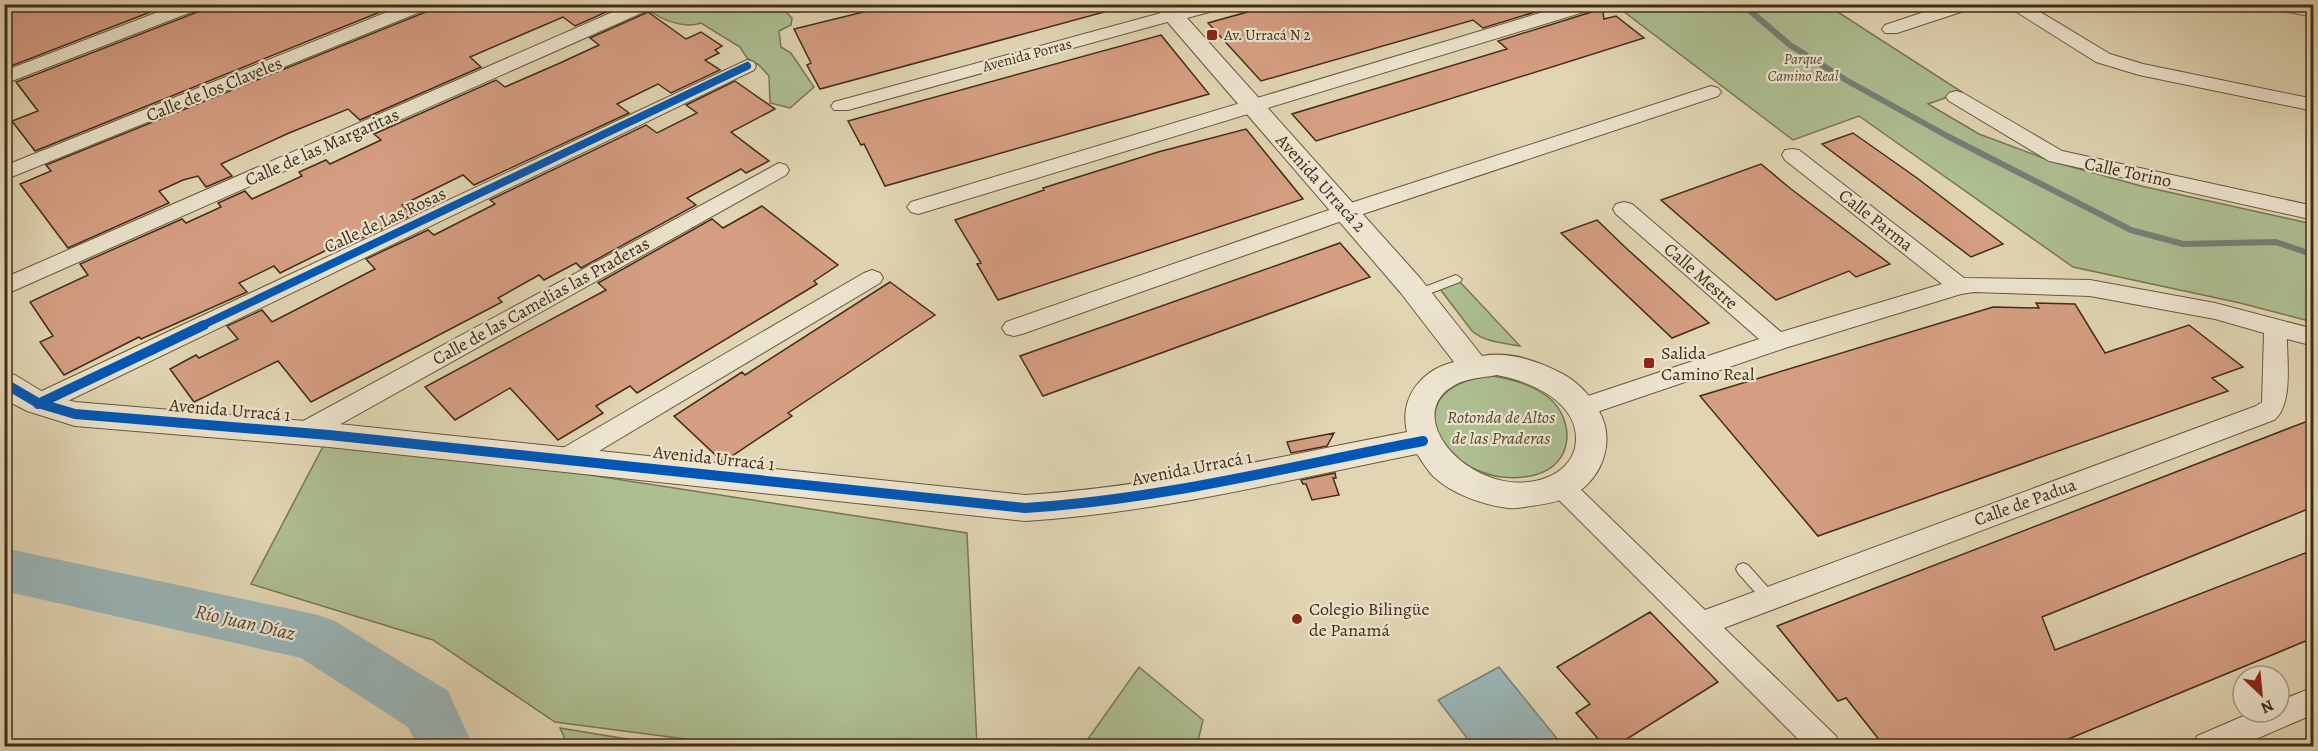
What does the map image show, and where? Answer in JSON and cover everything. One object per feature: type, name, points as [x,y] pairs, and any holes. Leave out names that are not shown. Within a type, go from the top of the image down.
[{"type":"street","points":[[4,78],[196,4]]},
{"type":"street","name":"Calle de los Claveles","points":[[4,174],[424,4]]},
{"type":"street","name":"Avenida Porras","points":[[841,106],[1168,10],[1212,4]]},
{"type":"street","points":[[918,207],[1592,4]]},
{"type":"street","points":[[1891,29],[1967,4]]},
{"type":"street","points":[[2013,4],[2103,58],[2139,69],[2313,105]]},
{"type":"street","points":[[2274,4],[2313,12]]},
{"type":"street","name":"Calle de las Margaritas","points":[[4,287],[640,7]]},
{"type":"street","name":"Avenida Urracá 2","points":[[1168,10],[1418,294],[1473,365]]},
{"type":"street","name":"Calle de Las Rosas","points":[[38,404],[747,66]]},
{"type":"street","points":[[1014,328],[1347,212],[1711,92]]},
{"type":"street","name":"Calle Torino","points":[[1956,97],[2056,156],[2313,213]]},
{"type":"street","name":"Calle Parma","points":[[1792,155],[1960,286]]},
{"type":"street","name":"Calle de las Camelias las Praderas","points":[[303,432],[779,170]]},
{"type":"street","name":"Calle Mestre","points":[[1624,209],[1777,342]]},
{"type":"street","points":[[566,459],[872,278]]},
{"type":"street","points":[[1582,408],[1777,342],[1960,286],[1974,284],[2090,288],[2215,310],[2313,338]]},
{"type":"street","name":"Calle de Padua","points":[[1703,623],[2265,413],[2272,408],[2274,402],[2276,328]]},
{"type":"street","points":[[1473,365],[1506,366],[1546,378],[1566,391],[1582,408],[1590,426],[1593,444],[1588,461],[1578,476],[1563,487],[1537,495],[1509,495],[1481,489],[1449,472],[1436,461],[1423,441],[1418,420],[1421,401],[1433,384],[1450,372],[1473,365]]},
{"type":"street","name":"Avenida Urracá 1","points":[[4,383],[23,397],[38,404],[75,414],[303,432],[1025,508],[1074,505],[1152,493],[1423,441]]},
{"type":"street","points":[[1563,487],[1703,623],[1825,747]]},
{"type":"street","points":[[2208,747],[2313,700]]},
{"type":"lane","points":[[1418,294],[1456,279]]},
{"type":"lane","points":[[1743,569],[1768,597]]},
{"type":"green space","points":[[756,4],[760,7],[779,5],[792,18],[791,25],[779,31],[781,47],[791,53],[814,87],[790,108],[770,103],[769,76],[759,65],[747,58],[740,47],[701,23],[677,24],[661,18],[640,5]]},
{"type":"green space","name":"Parque Camino Real","points":[[1615,5],[1827,5],[1962,92],[1928,104],[1979,134],[2054,162],[2141,186],[2313,224],[2313,322],[2240,303],[2073,267],[1859,116],[1793,140]]},
{"type":"green space","points":[[1460,282],[1520,346],[1488,340],[1472,331],[1440,289]]},
{"type":"green space","name":"Rotonda de Altos de las Praderas","points":[[1493,376],[1535,389],[1548,397],[1563,417],[1567,441],[1564,452],[1548,470],[1535,475],[1504,477],[1476,470],[1454,456],[1440,437],[1435,417],[1440,399],[1459,384]]},
{"type":"green space","points":[[329,435],[967,533],[977,746],[739,746],[555,722],[433,640],[251,584]]},
{"type":"green space","points":[[1139,667],[1203,720],[1198,741],[1205,746],[1083,746]]},
{"type":"green space","points":[[560,728],[670,746],[568,746]]},
{"type":"water","points":[[1499,667],[1563,746],[1473,746],[1438,700]]},
{"type":"building","points":[[15,4],[171,4],[6,68],[4,8]]},
{"type":"building","points":[[207,4],[400,4],[35,151],[12,121],[38,111],[16,82],[203,10]]},
{"type":"building","points":[[435,4],[624,4],[575,26],[563,17],[470,57],[481,67],[360,120],[348,109],[289,133],[221,164],[232,176],[206,187],[198,176],[183,180],[159,191],[169,203],[68,248],[20,184],[51,171],[46,165],[431,10]]},
{"type":"building","points":[[896,4],[1107,4],[1108,11],[820,89],[807,65],[811,63],[794,29]]},
{"type":"building","points":[[1276,4],[1561,4],[1483,28],[1473,20],[1261,81],[1208,23]]},
{"type":"building","points":[[1602,6],[1604,19],[1616,16],[1644,38],[1316,141],[1292,114],[1507,49],[1498,41],[1598,10]]},
{"type":"building","points":[[648,12],[686,39],[701,32],[722,46],[715,50],[719,53],[705,60],[720,70],[671,93],[658,84],[617,104],[629,113],[474,185],[463,175],[402,205],[412,215],[351,243],[347,240],[280,273],[274,266],[239,283],[247,292],[141,339],[139,337],[64,375],[40,342],[53,336],[30,302],[88,275],[80,264],[182,219],[186,223],[221,207],[218,203],[245,191],[252,199],[302,176],[299,172],[326,160],[330,164],[381,140],[374,134],[496,80],[505,87],[560,63],[599,45],[590,38]]},
{"type":"building","points":[[1161,35],[1209,94],[885,186],[864,144],[861,145],[848,121]]},
{"type":"building","points":[[735,81],[775,109],[731,132],[769,161],[746,173],[741,169],[687,198],[696,205],[581,268],[576,263],[544,280],[539,275],[498,298],[502,302],[311,402],[278,361],[194,402],[170,369],[196,355],[199,358],[238,339],[227,326],[262,310],[272,322],[375,269],[366,259],[428,230],[434,235],[495,204],[490,200],[646,125],[657,133],[697,113],[686,105]]},
{"type":"building","points":[[1246,129],[1303,199],[998,300],[977,264],[981,263],[955,220],[1044,190],[1043,188],[1158,152]]},
{"type":"building","points":[[1853,133],[1917,178],[2003,244],[1971,257],[1822,144]]},
{"type":"building","points":[[1761,164],[1890,264],[1856,277],[1849,271],[1776,300],[1661,200]]},
{"type":"building","points":[[762,206],[838,265],[814,281],[817,284],[637,393],[630,386],[596,406],[603,413],[558,440],[510,388],[455,420],[425,387],[606,290],[598,283],[712,219],[723,228]]},
{"type":"building","points":[[1597,220],[1709,323],[1672,338],[1561,233]]},
{"type":"building","points":[[1340,243],[1370,277],[1043,396],[1020,356]]},
{"type":"building","points":[[890,282],[935,315],[788,413],[792,416],[723,462],[674,416],[742,372],[745,375]]},
{"type":"building","points":[[2036,303],[2075,304],[2105,353],[2189,325],[2243,367],[2212,378],[2228,391],[1818,536],[1700,396],[1993,307],[2039,308]]},
{"type":"building","points":[[2313,419],[2313,507],[2042,617],[2055,650],[2313,550],[2313,638],[2250,664],[2231,664],[2231,672],[2049,747],[1885,747],[1846,698],[1838,701],[1777,626]]},
{"type":"building","points":[[1334,433],[1327,446],[1291,453],[1287,442]]},
{"type":"building","points":[[1335,473],[1336,478],[1333,478],[1339,495],[1312,500],[1306,484],[1303,484],[1301,480]]},
{"type":"building","points":[[1650,612],[1718,682],[1614,747],[1605,747],[1576,713],[1590,704],[1557,667]]},
{"type":"waterway","points":[[1742,4],[1790,45],[1846,80],[1949,137],[2131,230],[2183,244],[2276,242],[2314,255]]},
{"type":"waterway","name":"Río Juan Díaz","points":[[4,569],[314,637],[428,709],[445,746]]},
{"type":"cycle path","points":[[38,404],[747,66]]},
{"type":"cycle path","points":[[4,383],[20,395],[38,403],[75,414],[329,435],[1025,508],[1074,505],[1153,493],[1423,441]]},
{"type":"place","name":"Av. Urracá N 2","points":[[1212,35]]},
{"type":"place","name":"Salida Camino Real","points":[[1649,363]]},
{"type":"place","name":"Colegio Bilingüe de Panamá","points":[[1297,619]]}]
